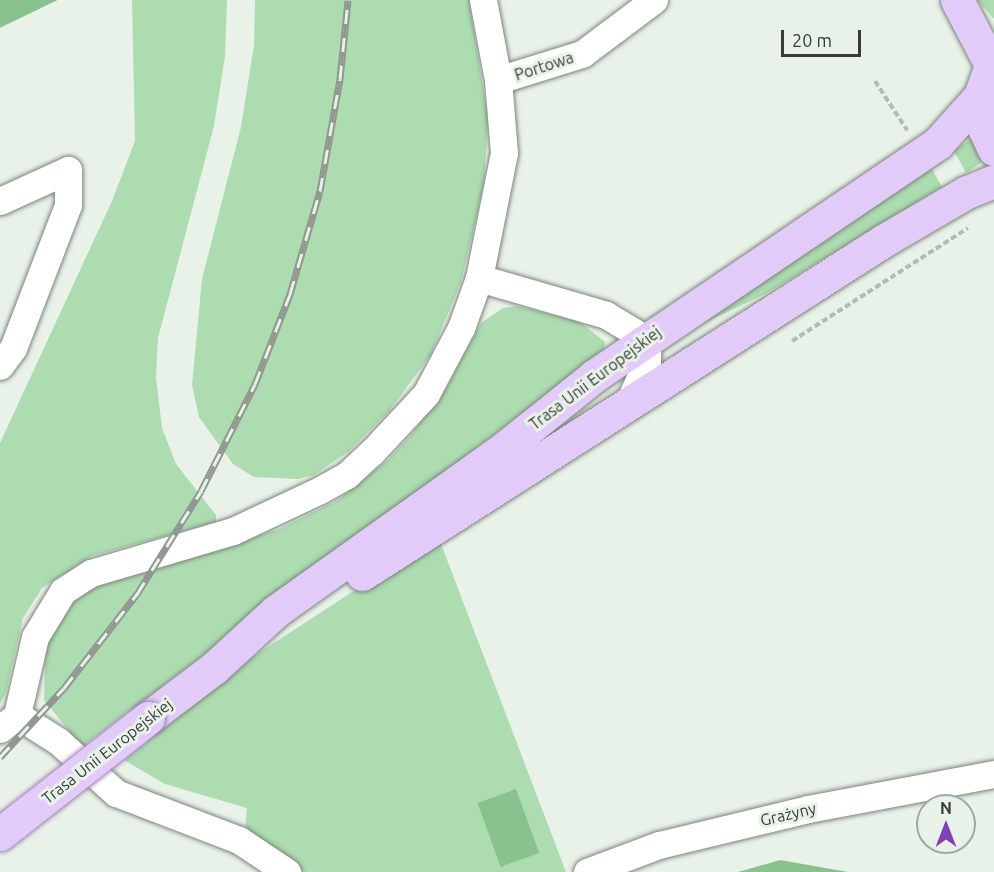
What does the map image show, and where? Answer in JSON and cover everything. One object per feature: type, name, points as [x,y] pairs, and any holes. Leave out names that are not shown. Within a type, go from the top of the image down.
[{"type":"main road","points":[[957,0],[992,60],[980,96],[985,130],[994,149]]},
{"type":"main road","name":"Trasa Unii Europejskiej","points":[[214,668],[276,611],[503,449],[642,342],[866,195],[938,143],[980,96]]},
{"type":"main road","name":"Trasa Unii Europejskiej","points":[[0,834],[214,668],[883,241],[958,197],[994,181]]},
{"type":"street","name":"Portowa","points":[[483,0],[498,80],[582,54],[654,0]]},
{"type":"street","points":[[287,872],[239,840],[130,801],[58,741],[9,722],[35,637],[63,591],[91,573],[233,531],[276,513],[346,475],[396,429],[426,394],[444,361],[479,278],[504,153],[498,80]]},
{"type":"street","points":[[0,201],[68,170],[68,205],[13,348],[0,366]]},
{"type":"street","points":[[479,278],[606,315],[623,324],[642,342],[646,362],[629,402]]},
{"type":"street","name":"Grażyny","points":[[587,872],[658,845],[808,809],[994,774]]},
{"type":"path","points":[[875,81],[908,130]]},
{"type":"path","points":[[792,341],[972,226]]},
{"type":"shaded area","points":[[0,0],[58,0],[0,28]]},
{"type":"shaded area","points":[[132,0],[227,0],[225,56],[214,126],[158,338],[156,377],[162,428],[176,464],[216,515],[216,522],[92,556],[42,588],[23,618],[6,692],[0,704],[0,443],[112,201],[135,141]]},
{"type":"shaded area","points":[[255,0],[469,0],[488,119],[484,184],[461,282],[431,354],[390,410],[349,451],[314,475],[298,479],[254,477],[233,464],[199,417],[192,385],[202,279],[241,127],[254,45]]},
{"type":"shaded area","points":[[977,0],[994,0],[994,19]]},
{"type":"shaded area","points":[[972,138],[982,162],[966,173],[954,151]]},
{"type":"shaded area","points":[[932,169],[942,187],[767,293],[694,328],[736,296]]},
{"type":"shaded area","points":[[517,306],[580,322],[605,342],[604,351],[82,747],[44,700],[46,638],[58,615],[84,589],[277,530],[336,501],[386,462],[410,436],[445,390],[481,323],[503,308]]},
{"type":"shaded area","points":[[438,536],[566,872],[304,872],[245,831],[247,808],[165,784],[124,760],[257,654]]},
{"type":"shaded area","points":[[516,789],[539,853],[501,867],[477,803]]},
{"type":"shaded area","points":[[780,860],[848,872],[738,872]]},
{"type":"pier","points":[[61,0],[0,31],[0,28]]},
{"type":"railway","points":[[0,757],[64,688],[137,594],[201,491],[255,384],[290,294],[320,191],[340,79],[348,0]]}]
